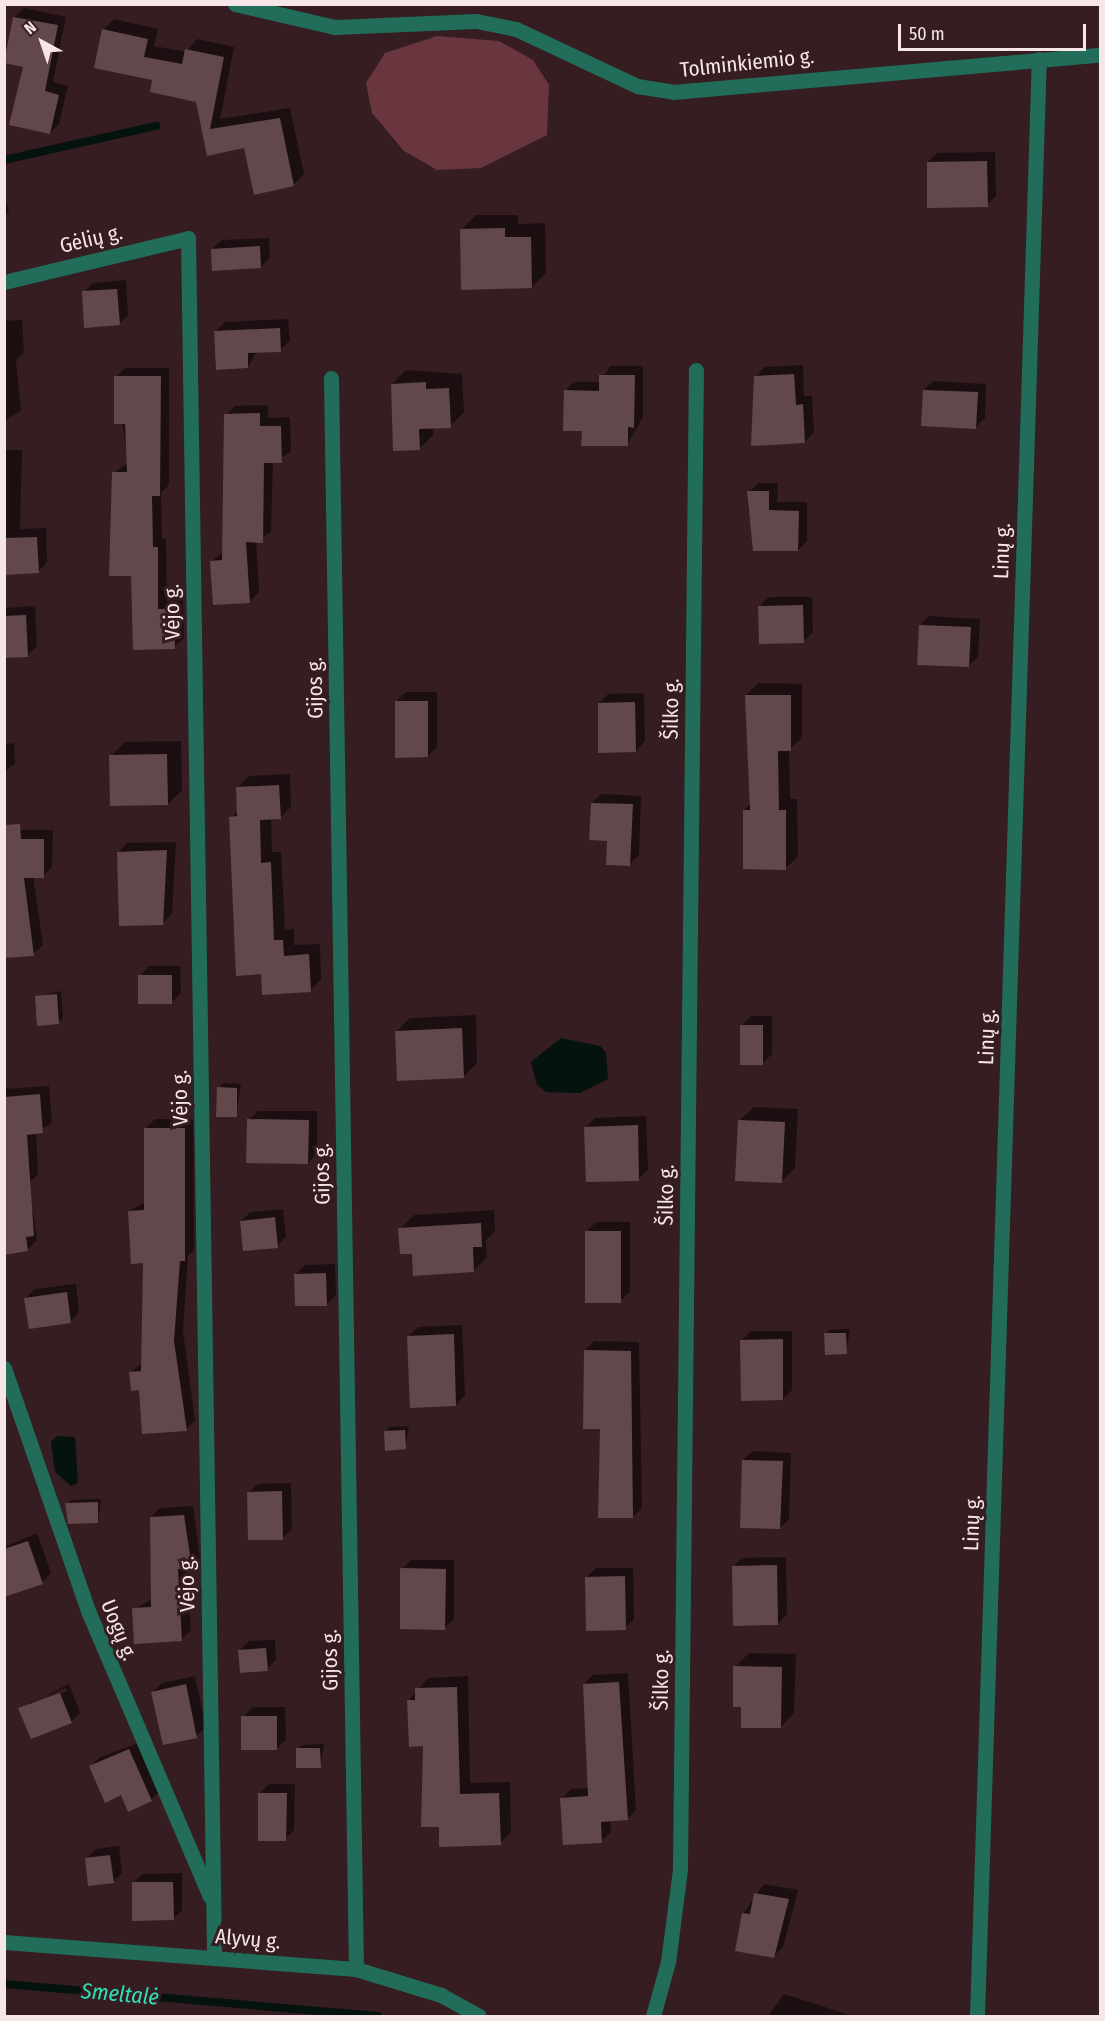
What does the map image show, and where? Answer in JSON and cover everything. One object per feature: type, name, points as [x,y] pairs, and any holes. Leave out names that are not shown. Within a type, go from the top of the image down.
[{"type":"street","name":"Tolminkiemio g.","points":[[235,4],[335,27],[476,21],[516,29],[637,86],[673,92],[1101,55]]},
{"type":"street","name":"Linų g.","points":[[977,2016],[1039,59]]},
{"type":"street","name":"Gėlių g.","points":[[4,282],[188,238]]},
{"type":"street","name":"Vėjo g.","points":[[188,238],[214,1957]]},
{"type":"street","name":"Šilko g.","points":[[653,2016],[668,1962],[681,1869],[696,370]]},
{"type":"street","name":"Gijos g.","points":[[331,378],[356,1969]]},
{"type":"street","name":"Uogų g.","points":[[4,1368],[89,1613],[213,1901]]},
{"type":"street","name":"Alyvų g.","points":[[4,1942],[356,1969],[441,1995],[479,2016]]},
{"type":"shaded area","points":[[437,36],[499,41],[533,60],[549,85],[547,135],[481,168],[437,170],[404,151],[372,113],[366,83],[385,53]]},
{"type":"shaded area","points":[[561,1038],[600,1046],[606,1053],[608,1079],[580,1093],[546,1092],[537,1085],[531,1062]]},
{"type":"shaded area","points":[[58,1436],[75,1437],[78,1483],[71,1486],[55,1472],[51,1441]]},
{"type":"building","points":[[13,17],[58,25],[45,91],[59,95],[50,134],[9,125],[23,67],[4,63]]},
{"type":"building","points":[[102,29],[148,39],[144,57],[182,64],[185,49],[224,57],[210,129],[280,118],[294,186],[254,195],[244,148],[207,156],[196,102],[150,92],[152,80],[94,68]]},
{"type":"building","points":[[987,161],[988,207],[927,208],[927,162]]},
{"type":"building","points":[[505,228],[505,237],[531,237],[532,288],[461,290],[460,229]]},
{"type":"building","points":[[260,246],[261,268],[212,271],[211,249]]},
{"type":"building","points":[[117,289],[120,325],[84,328],[82,291]]},
{"type":"building","points":[[280,328],[281,352],[248,353],[248,368],[216,370],[214,331]]},
{"type":"building","points":[[794,374],[796,405],[803,404],[805,443],[751,446],[754,376]]},
{"type":"building","points":[[599,375],[635,375],[634,428],[628,427],[628,446],[581,446],[582,431],[563,431],[564,390],[599,391]]},
{"type":"building","points":[[114,376],[161,376],[160,496],[152,496],[153,547],[158,547],[158,609],[174,609],[175,649],[133,650],[131,576],[109,576],[112,472],[127,472],[125,424],[114,424]]},
{"type":"building","points":[[426,382],[426,389],[449,388],[451,428],[419,429],[420,450],[393,451],[391,384]]},
{"type":"building","points":[[923,390],[978,392],[976,429],[921,426]]},
{"type":"building","points":[[260,413],[260,426],[281,426],[282,463],[264,463],[263,543],[246,542],[250,603],[213,605],[210,561],[222,560],[224,414]]},
{"type":"building","points":[[747,491],[769,491],[769,510],[799,511],[798,551],[753,551]]},
{"type":"building","points":[[37,537],[39,573],[4,575],[4,538]]},
{"type":"building","points":[[803,605],[804,643],[759,644],[758,606]]},
{"type":"building","points":[[26,615],[28,657],[4,658],[4,616]]},
{"type":"building","points":[[919,625],[971,627],[969,667],[917,665]]},
{"type":"building","points":[[745,695],[791,695],[791,751],[778,751],[779,810],[786,810],[786,870],[743,869],[743,810],[750,810]]},
{"type":"building","points":[[395,701],[428,701],[428,757],[395,758]]},
{"type":"building","points":[[635,702],[636,752],[598,753],[598,703]]},
{"type":"building","points":[[167,754],[168,805],[110,806],[109,755]]},
{"type":"building","points":[[279,785],[281,819],[260,820],[261,863],[271,862],[274,940],[283,940],[284,956],[309,954],[311,992],[262,995],[261,974],[236,976],[229,817],[237,816],[236,787]]},
{"type":"building","points":[[591,803],[633,804],[630,866],[606,865],[607,841],[589,840]]},
{"type":"building","points":[[20,824],[21,839],[44,839],[44,878],[24,878],[34,956],[4,958],[4,825]]},
{"type":"building","points":[[167,850],[163,925],[119,926],[117,852]]},
{"type":"building","points":[[138,975],[172,975],[172,1004],[138,1004]]},
{"type":"building","points":[[57,994],[59,1024],[37,1026],[35,996]]},
{"type":"building","points":[[740,1025],[763,1025],[763,1065],[740,1065]]},
{"type":"building","points":[[462,1028],[464,1078],[397,1081],[395,1031]]},
{"type":"building","points":[[217,1087],[237,1088],[237,1117],[216,1117]]},
{"type":"building","points":[[40,1094],[43,1133],[27,1135],[34,1236],[26,1237],[28,1251],[4,1255],[4,1097]]},
{"type":"building","points":[[247,1119],[309,1120],[308,1164],[246,1163]]},
{"type":"building","points":[[738,1120],[785,1122],[782,1183],[735,1181]]},
{"type":"building","points":[[638,1125],[639,1181],[586,1182],[584,1127]]},
{"type":"building","points":[[144,1128],[185,1128],[185,1261],[180,1261],[174,1341],[187,1431],[142,1434],[139,1390],[131,1391],[129,1372],[141,1371],[143,1263],[131,1264],[128,1211],[144,1210]]},
{"type":"building","points":[[275,1217],[278,1248],[243,1251],[240,1221]]},
{"type":"building","points":[[481,1223],[482,1247],[473,1247],[474,1272],[413,1276],[412,1254],[400,1254],[398,1228]]},
{"type":"building","points":[[585,1231],[621,1231],[621,1303],[585,1303]]},
{"type":"building","points":[[326,1273],[327,1306],[295,1306],[294,1274]]},
{"type":"building","points":[[67,1292],[71,1323],[29,1329],[24,1298]]},
{"type":"building","points":[[824,1333],[846,1333],[847,1354],[825,1355]]},
{"type":"building","points":[[454,1334],[456,1406],[410,1408],[407,1336]]},
{"type":"building","points":[[783,1339],[783,1400],[741,1401],[740,1340]]},
{"type":"building","points":[[584,1350],[631,1351],[633,1518],[598,1518],[600,1429],[583,1429]]},
{"type":"building","points":[[405,1430],[406,1449],[385,1451],[384,1431]]},
{"type":"building","points":[[742,1460],[783,1461],[780,1529],[740,1528]]},
{"type":"building","points":[[282,1491],[283,1540],[248,1540],[247,1492]]},
{"type":"building","points":[[98,1502],[98,1523],[68,1524],[65,1503]]},
{"type":"building","points":[[184,1515],[192,1568],[178,1569],[182,1641],[134,1644],[132,1608],[151,1607],[150,1517]]},
{"type":"building","points":[[28,1541],[43,1584],[4,1597],[4,1549]]},
{"type":"building","points":[[777,1565],[778,1625],[733,1626],[732,1566]]},
{"type":"building","points":[[400,1568],[446,1569],[445,1630],[400,1629]]},
{"type":"building","points":[[625,1576],[626,1630],[586,1631],[585,1577]]},
{"type":"building","points":[[266,1648],[268,1671],[240,1673],[238,1650]]},
{"type":"building","points":[[733,1666],[782,1667],[781,1728],[741,1728],[741,1707],[733,1707]]},
{"type":"building","points":[[619,1682],[628,1820],[601,1822],[602,1843],[563,1845],[560,1798],[588,1796],[583,1684]]},
{"type":"building","points":[[186,1684],[197,1738],[163,1745],[151,1692]]},
{"type":"building","points":[[457,1687],[460,1794],[499,1793],[501,1845],[439,1847],[439,1827],[421,1827],[423,1746],[409,1747],[407,1700],[415,1700],[415,1688]]},
{"type":"building","points":[[60,1693],[72,1723],[31,1739],[18,1708]]},
{"type":"building","points":[[241,1716],[277,1716],[277,1750],[241,1750]]},
{"type":"building","points":[[296,1748],[320,1748],[321,1768],[296,1768]]},
{"type":"building","points":[[129,1749],[152,1801],[128,1812],[121,1795],[105,1803],[89,1766]]},
{"type":"building","points":[[258,1793],[287,1793],[286,1841],[258,1841]]},
{"type":"building","points":[[110,1855],[114,1883],[88,1886],[85,1858]]},
{"type":"building","points":[[132,1882],[173,1882],[174,1920],[132,1921]]},
{"type":"building","points":[[754,1893],[789,1899],[774,1958],[735,1951],[742,1913],[750,1914]]},
{"type":"waterway","points":[[4,160],[156,126]]},
{"type":"waterway","name":"Smeltalė","points":[[4,1984],[378,2016]]}]
